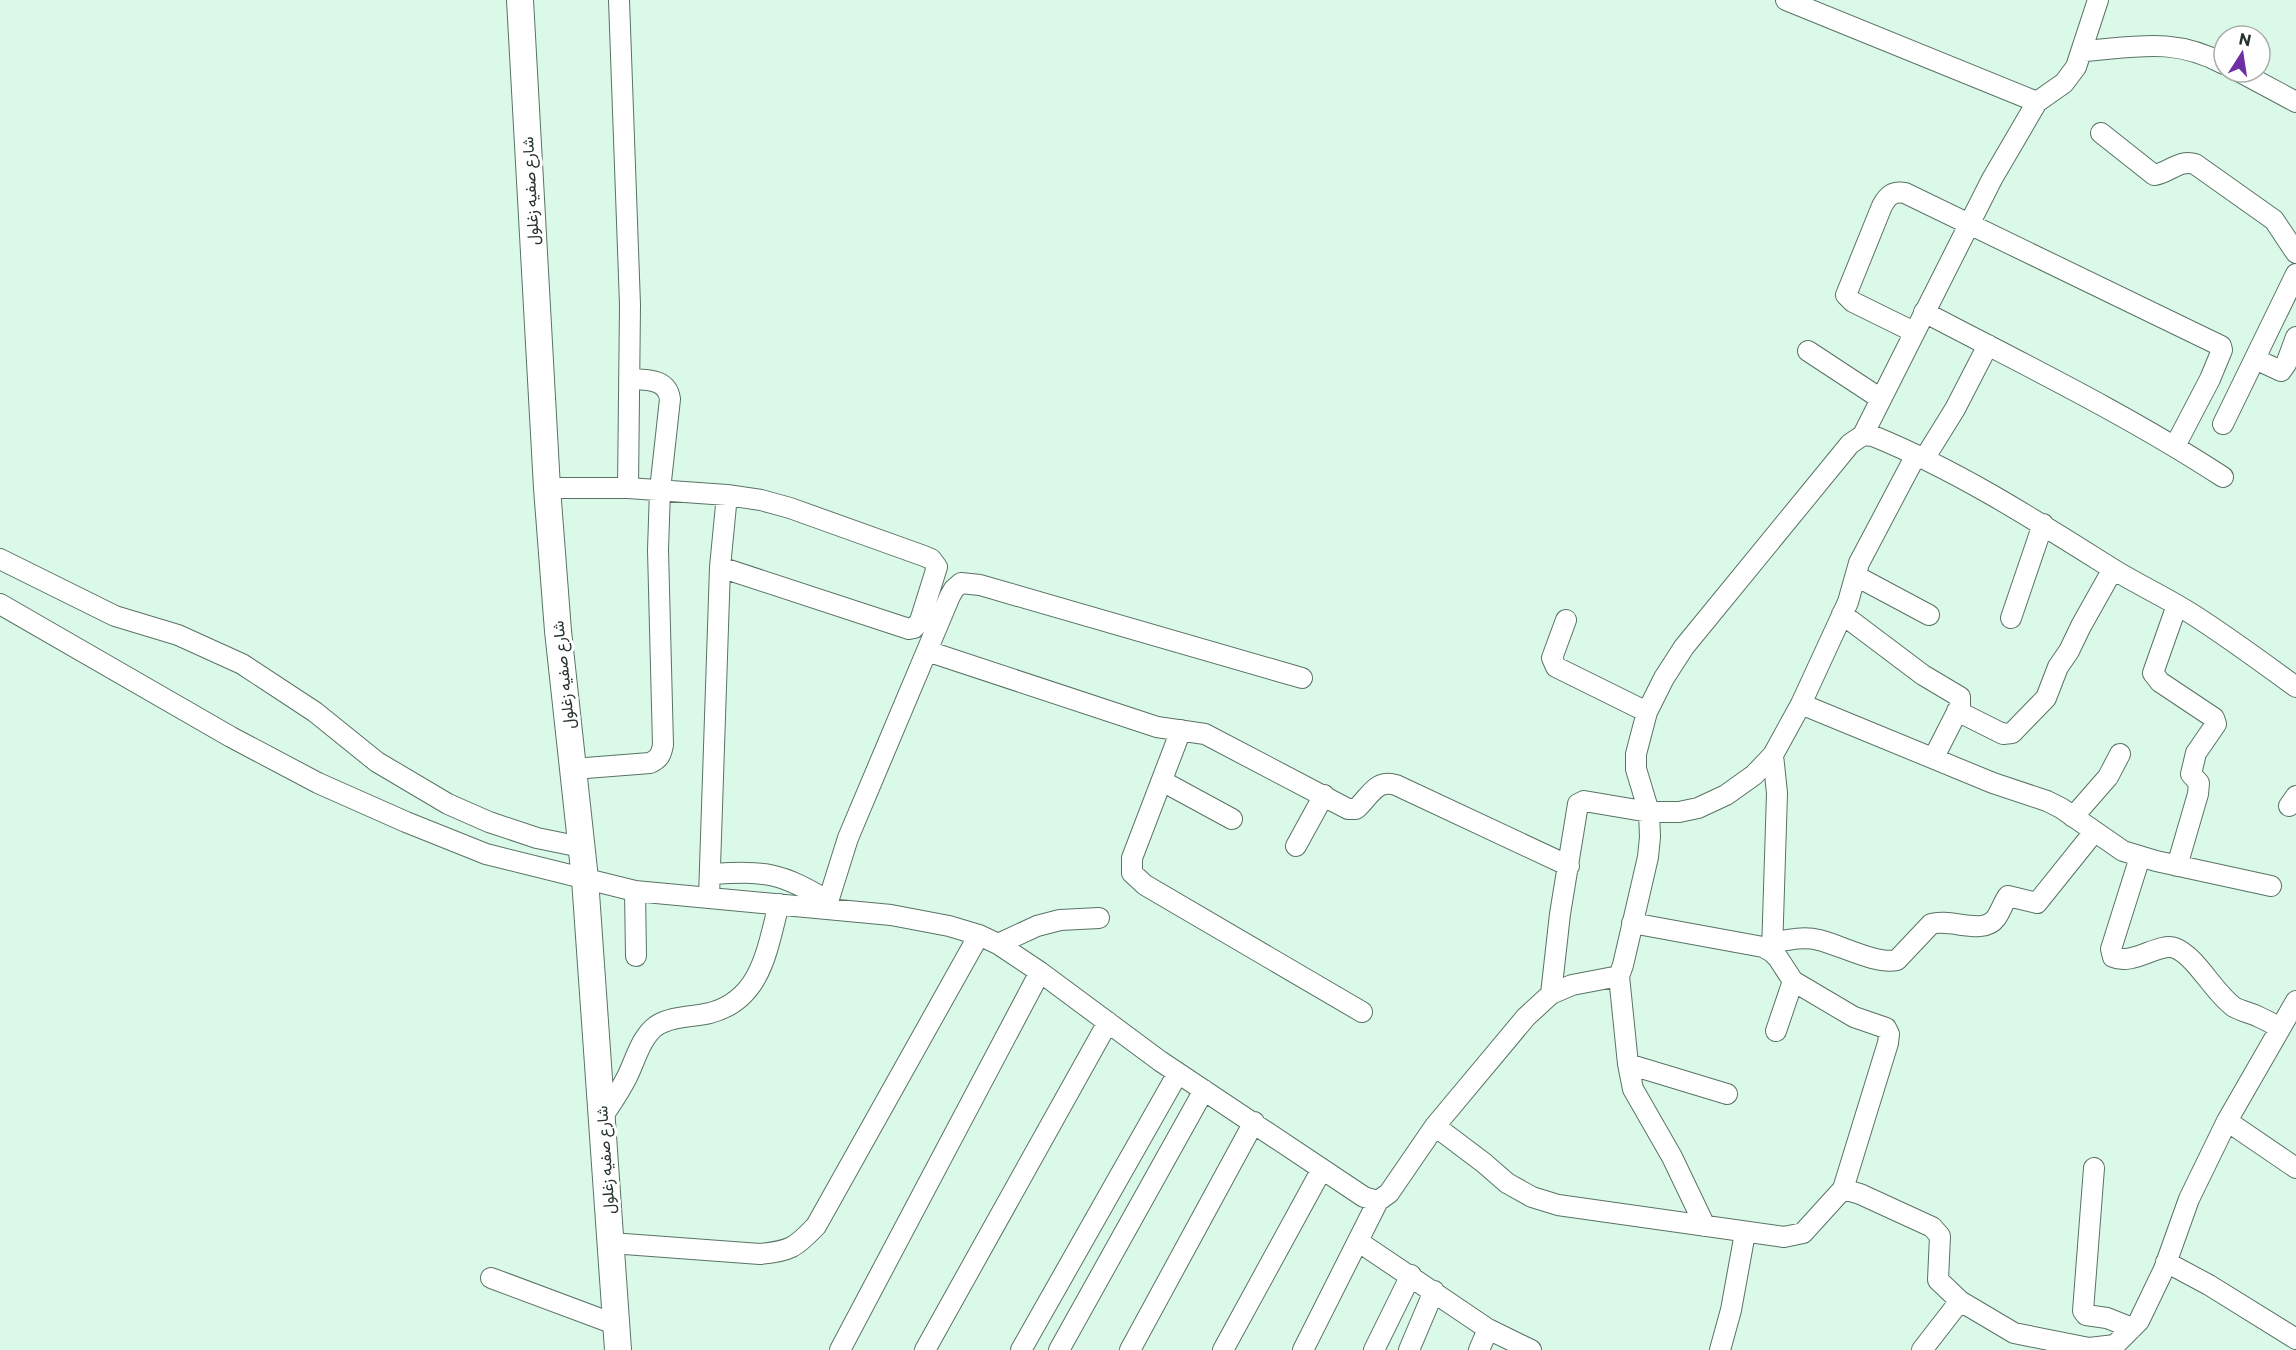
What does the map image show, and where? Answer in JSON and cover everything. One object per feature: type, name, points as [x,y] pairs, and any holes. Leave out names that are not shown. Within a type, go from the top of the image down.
[{"type":"street","name":"شارع صفيه زغلول","points":[[520,0],[547,488],[558,631],[585,879],[618,1350]]},
{"type":"street","points":[[619,0],[630,305],[628,488]]},
{"type":"street","points":[[1786,0],[2037,102]]},
{"type":"street","points":[[1705,1226],[1672,1157],[1633,1089],[1628,1064],[1619,975],[1648,857],[1650,812],[1636,769],[1636,754],[1647,712],[1664,678],[1697,629],[1850,444],[1863,435],[1968,223],[2037,102],[2064,83],[2076,67],[2098,0]]},
{"type":"street","points":[[2083,51],[2168,45],[2189,49],[2212,59]]},
{"type":"street","points":[[2262,84],[2296,102]]},
{"type":"street","points":[[2101,134],[2154,175],[2164,174],[2180,163],[2195,164],[2274,220],[2296,253]]},
{"type":"street","points":[[1914,332],[1853,303],[1846,295],[1882,206],[1891,194],[1897,192],[1968,223],[2221,346],[2222,350],[2210,379],[2175,446]]},
{"type":"street","points":[[2223,424],[2296,274]]},
{"type":"street","points":[[1924,312],[2175,446],[2223,477]]},
{"type":"street","points":[[1551,994],[1574,821],[1580,802],[1602,803],[1650,812],[1679,812],[1698,808],[1726,795],[1754,775],[1773,755],[1801,705],[1842,614],[1859,563],[1920,457],[1955,409],[1988,345]]},
{"type":"street","points":[[2255,358],[2281,371],[2294,348]]},
{"type":"street","points":[[1808,351],[1881,399]]},
{"type":"street","points":[[573,769],[650,763],[662,754],[658,550],[660,490],[669,391],[656,381],[629,379]]},
{"type":"street","points":[[1863,435],[1874,436],[1920,457],[2043,524],[2113,569],[2177,605],[2296,687]]},
{"type":"street","points":[[547,488],[628,488],[727,495],[761,501],[790,508],[924,556],[935,563],[937,573],[918,626],[909,629],[720,567]]},
{"type":"street","points":[[709,897],[720,567],[727,495]]},
{"type":"street","points":[[2011,618],[2043,524]]},
{"type":"street","points":[[0,559],[115,616],[178,635],[242,663],[315,712],[377,762],[448,804],[489,822],[537,838],[581,848]]},
{"type":"street","points":[[1957,711],[2002,734],[2012,733],[2046,698],[2058,667],[2113,569]]},
{"type":"street","points":[[1856,576],[1929,615]]},
{"type":"street","points":[[827,904],[848,838],[954,589],[961,583],[970,583],[1302,678]]},
{"type":"street","points":[[0,603],[221,731],[318,783],[486,854],[635,891],[779,904],[827,904],[949,926],[979,935],[998,944],[1040,972],[1178,1073],[1364,1197],[1378,1201]]},
{"type":"street","points":[[2177,605],[2153,673],[2160,682],[2214,718],[2216,724],[2196,753],[2191,774],[2199,783],[2198,794],[2177,866]]},
{"type":"street","points":[[1842,614],[1923,675],[1957,694],[1960,699],[1957,711],[1934,757]]},
{"type":"street","points":[[1566,621],[1551,658],[1556,667],[1647,712]]},
{"type":"street","points":[[927,651],[1157,727],[1205,734],[1352,810],[1360,806],[1378,785],[1384,783],[1396,785],[1569,866]]},
{"type":"street","points":[[1801,705],[1934,757],[1993,783],[2047,801],[2061,808],[2123,851],[2177,866],[2271,886]]},
{"type":"street","points":[[1182,730],[1132,858],[1132,873],[1136,879],[1362,1012]]},
{"type":"street","points":[[2073,817],[2108,777],[2120,754]]},
{"type":"street","points":[[1435,1126],[1507,1183],[1532,1197],[1558,1205],[1745,1233],[1784,1237],[1803,1233],[1842,1189],[1889,1034],[1886,1028],[1854,1017],[1793,981],[1772,948],[1777,793],[1773,755]]},
{"type":"street","points":[[1162,781],[1232,819]]},
{"type":"street","points":[[1296,846],[1324,795]]},
{"type":"street","points":[[1632,923],[1772,948],[1800,938],[1817,939],[1878,959],[1897,960],[1931,924],[1965,924],[1982,927],[1995,919],[2008,896],[2037,903],[2094,832]]},
{"type":"street","points":[[2140,857],[2111,949],[2113,957],[2121,959],[2167,947],[2174,948],[2185,954],[2235,1007],[2280,1028]]},
{"type":"street","points":[[711,874],[762,873],[774,875],[803,886],[827,904]]},
{"type":"street","points":[[635,891],[636,956]]},
{"type":"street","points":[[603,1116],[623,1085],[646,1036],[657,1025],[675,1019],[711,1013],[731,1005],[746,994],[764,960],[779,904]]},
{"type":"street","points":[[998,944],[1037,926],[1060,920],[1099,918]]},
{"type":"street","points":[[611,1243],[760,1254],[784,1252],[800,1243],[816,1226],[979,935]]},
{"type":"street","points":[[840,1350],[1040,972]]},
{"type":"street","points":[[1303,1350],[1378,1201],[1389,1193],[1435,1126],[1526,1017],[1551,994],[1572,985],[1619,975]]},
{"type":"street","points":[[1776,1032],[1793,981]]},
{"type":"street","points":[[1842,1189],[1860,1194],[1932,1227],[1940,1236],[1938,1280],[1960,1301],[2028,1344],[2089,1348],[2115,1345],[2139,1321],[2166,1262],[2189,1199],[2227,1121],[2296,1001]]},
{"type":"street","points":[[925,1350],[1108,1023]]},
{"type":"street","points":[[1628,1064],[1727,1094]]},
{"type":"street","points":[[1021,1350],[1178,1073]]},
{"type":"street","points":[[1059,1350],[1204,1090]]},
{"type":"street","points":[[2227,1121],[2296,1168]]},
{"type":"street","points":[[1130,1350],[1254,1122]]},
{"type":"street","points":[[2094,1167],[2084,1311],[2086,1315],[2107,1318],[2132,1328]]},
{"type":"street","points":[[1224,1350],[1322,1169]]},
{"type":"street","points":[[1720,1350],[1731,1310],[1745,1233]]},
{"type":"street","points":[[1359,1242],[1488,1329],[1532,1350]]},
{"type":"street","points":[[2166,1262],[2209,1285],[2296,1339]]},
{"type":"street","points":[[1374,1350],[1411,1275]]},
{"type":"street","points":[[491,1278],[617,1325]]},
{"type":"street","points":[[1409,1350],[1434,1291]]},
{"type":"street","points":[[1922,1350],[1960,1301]]},
{"type":"street","points":[[1479,1350],[1488,1329]]},
{"type":"street","points":[[2293,1350],[2296,1346]]}]
